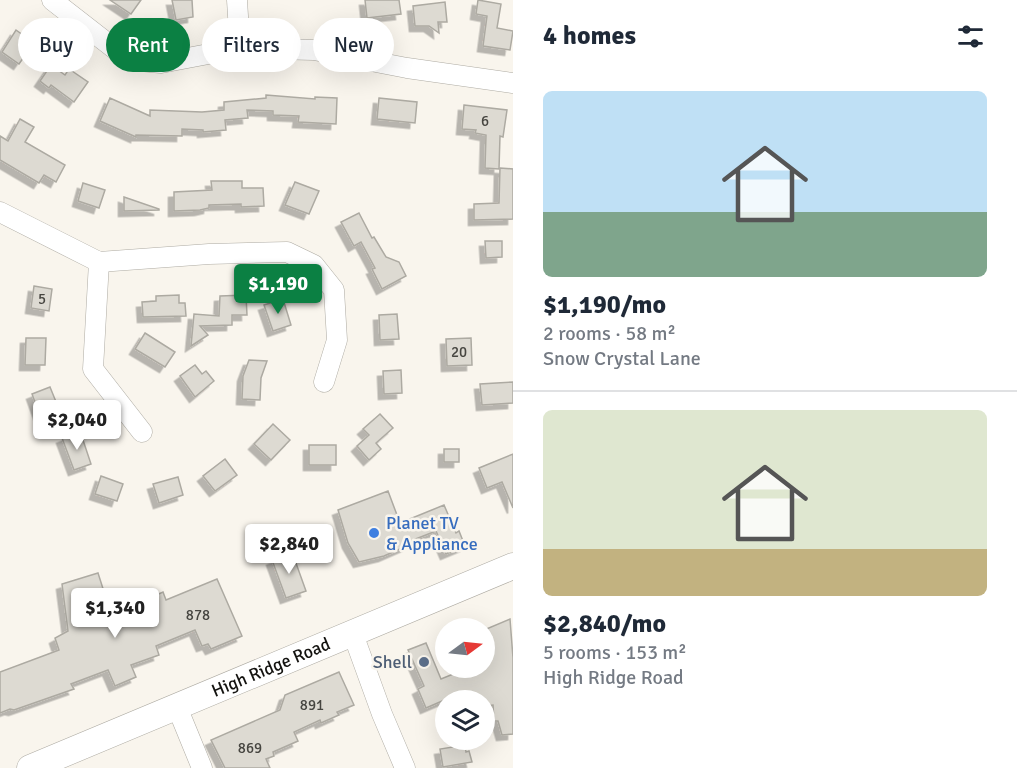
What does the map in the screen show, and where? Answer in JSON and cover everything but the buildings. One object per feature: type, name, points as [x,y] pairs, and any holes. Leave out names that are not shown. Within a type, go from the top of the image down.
[{"type":"main road","name":"High Ridge Road","points":[[30,768],[513,566]]},
{"type":"street","points":[[52,0],[129,60],[161,63],[202,55]]},
{"type":"street","points":[[237,0],[238,18]]},
{"type":"street","points":[[301,50],[314,50],[407,68],[513,82]]},
{"type":"street","points":[[0,212],[99,262],[209,254],[287,252],[314,265],[334,290],[337,340],[324,382]]},
{"type":"street","points":[[99,262],[93,369],[142,432]]},
{"type":"street","points":[[353,634],[382,714],[405,768]]},
{"type":"street","points":[[177,707],[202,768]]},
{"type":"place","name":"Planet TV & Appliance","points":[[374,533]]},
{"type":"place","name":"Shell","points":[[424,662]]}]
